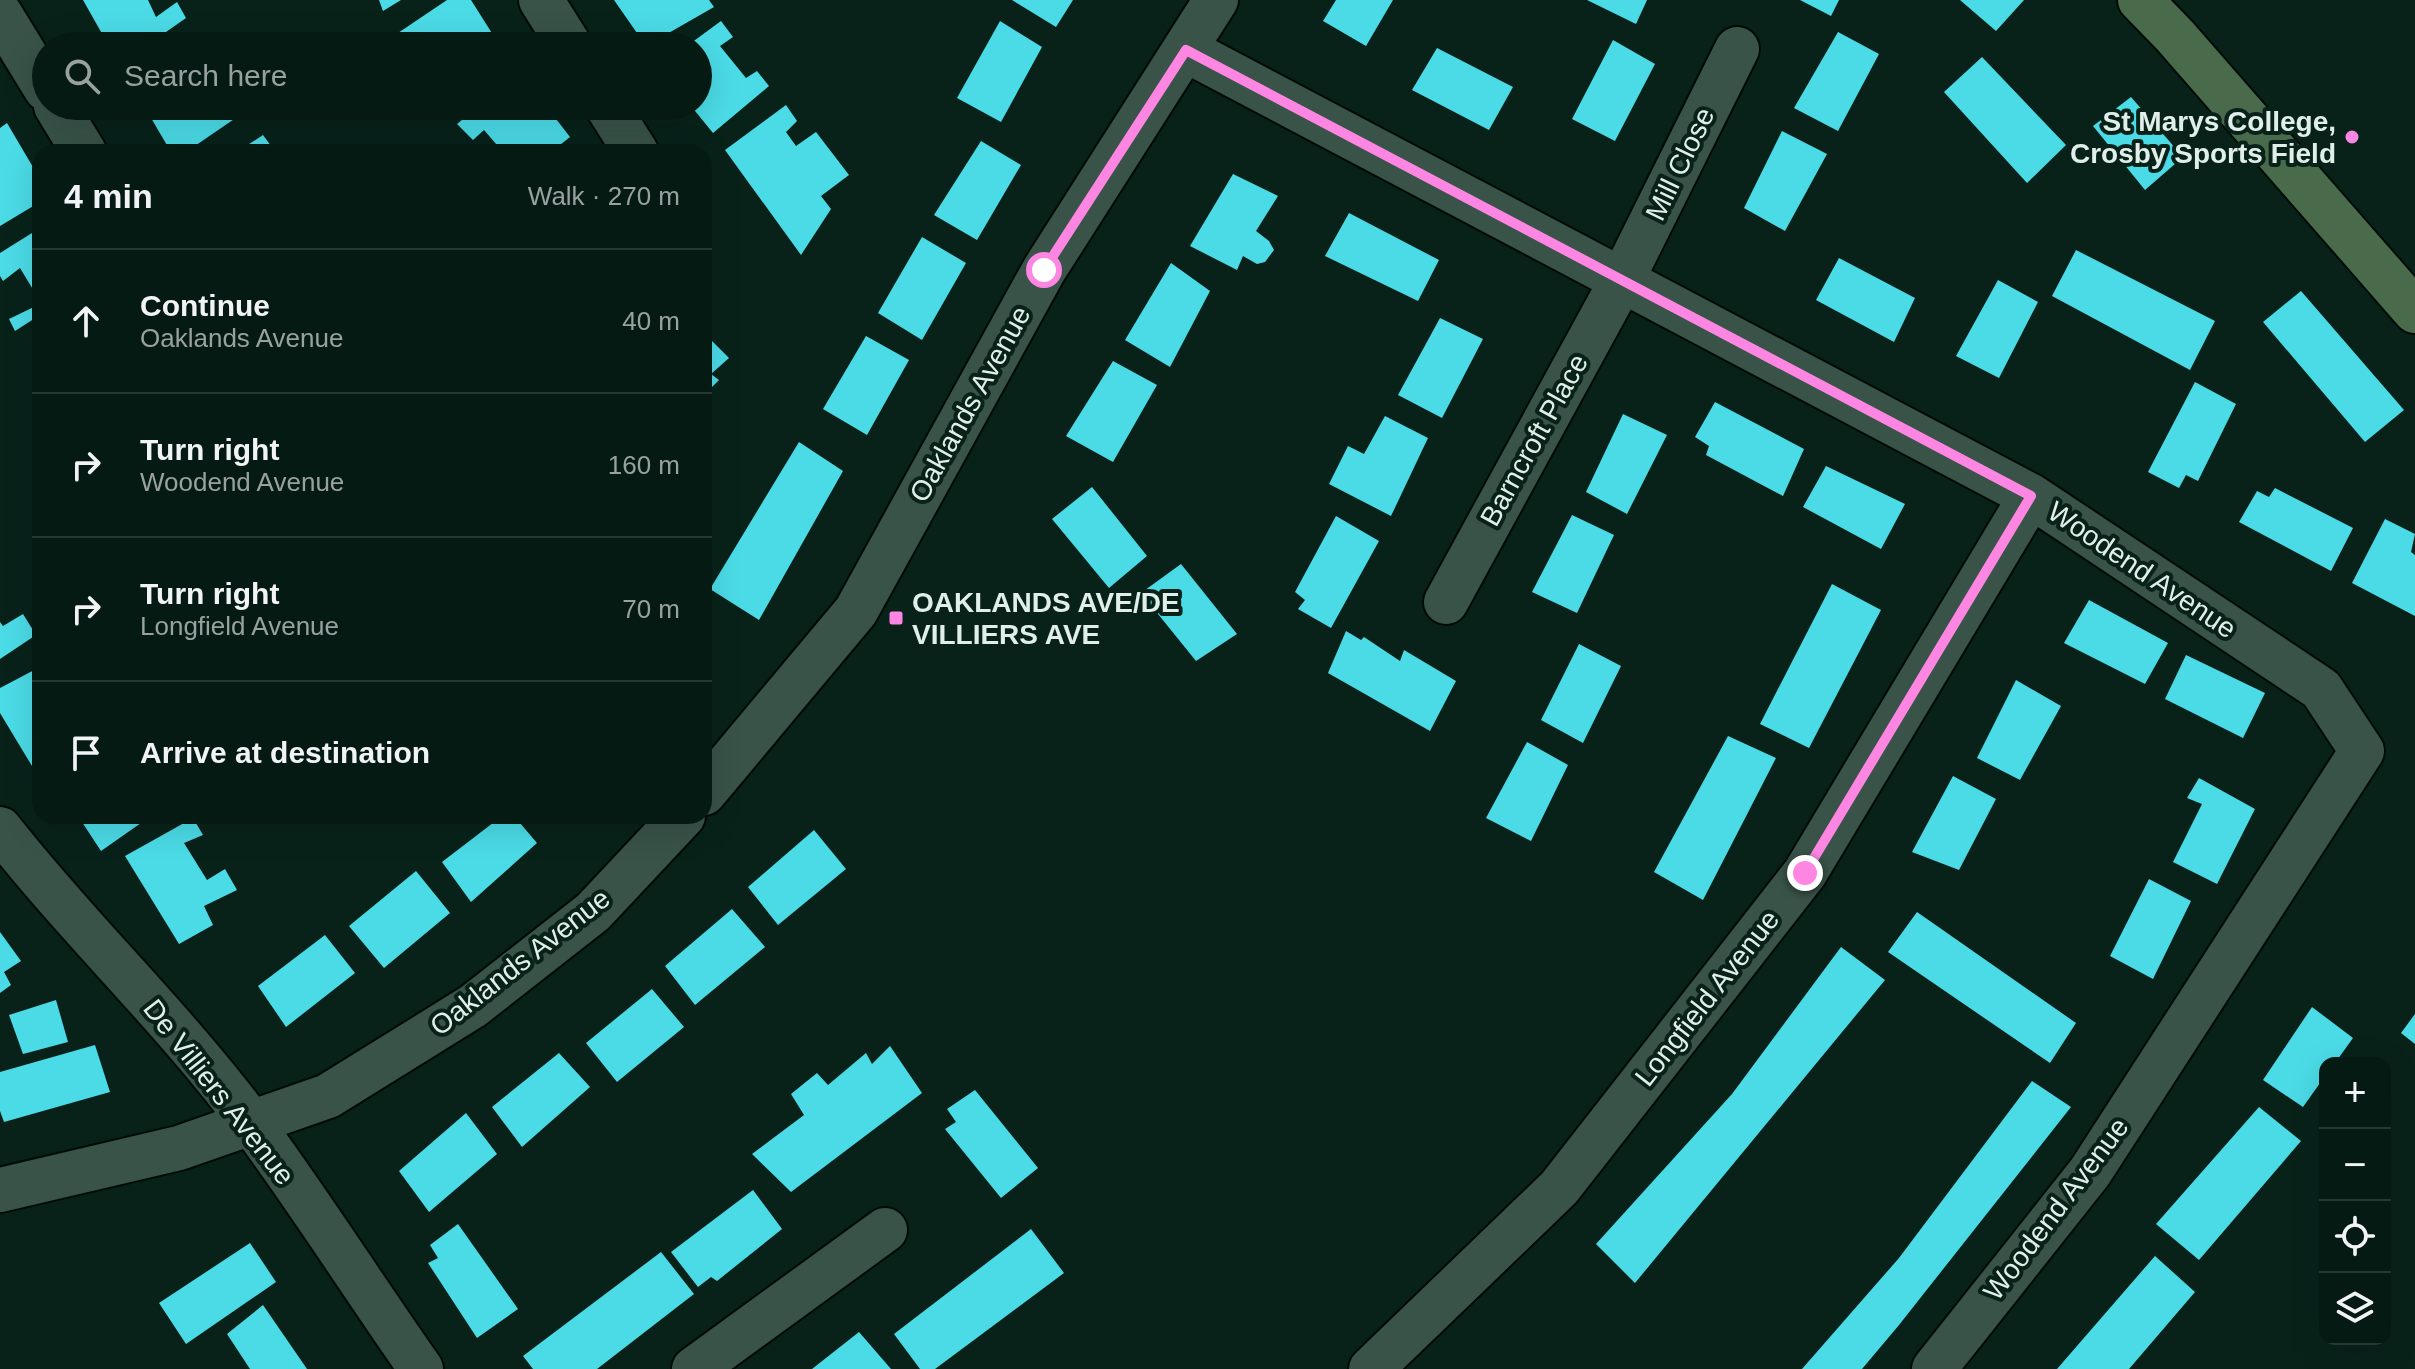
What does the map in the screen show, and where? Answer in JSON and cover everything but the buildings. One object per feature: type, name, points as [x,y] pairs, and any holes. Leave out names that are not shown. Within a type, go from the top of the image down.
[{"type":"main road","points":[[2140,0],[2415,311]]},
{"type":"street","points":[[541,0],[561,32]]},
{"type":"street","name":"Oaklands Avenue","points":[[712,783],[856,611],[1044,270],[1216,0]]},
{"type":"street","points":[[0,14],[32,66]]},
{"type":"street","name":"Mill Close","points":[[1623,278],[1737,49]]},
{"type":"street","name":"Woodend Avenue","points":[[1186,50],[2031,496],[2321,689],[2362,751],[2090,1172],[1934,1369]]},
{"type":"street","points":[[65,120],[79,144]]},
{"type":"street","points":[[616,120],[631,144]]},
{"type":"street","name":"Barncroft Place","points":[[1446,602],[1623,278]]},
{"type":"street","name":"Longfield Avenue","points":[[1371,1369],[1559,1188],[1805,873],[2031,496]]},
{"type":"street","name":"Oaklands Avenue","points":[[0,1190],[148,1156],[252,1124],[328,1096],[473,1006],[593,912],[676,824]]},
{"type":"street","name":"De Villiers Avenue","points":[[0,829],[44,885],[170,1024],[252,1124],[421,1369]]},
{"type":"street","points":[[694,1369],[885,1230]]},
{"type":"place","name":"St Marys College, Crosby Sports Field","points":[[2352,137]]},
{"type":"place","name":"OAKLANDS AVE/DE VILLIERS AVE","points":[[896,618]]},
{"type":"route","points":[[1044,270],[1186,50],[2031,496],[1805,873]]}]
